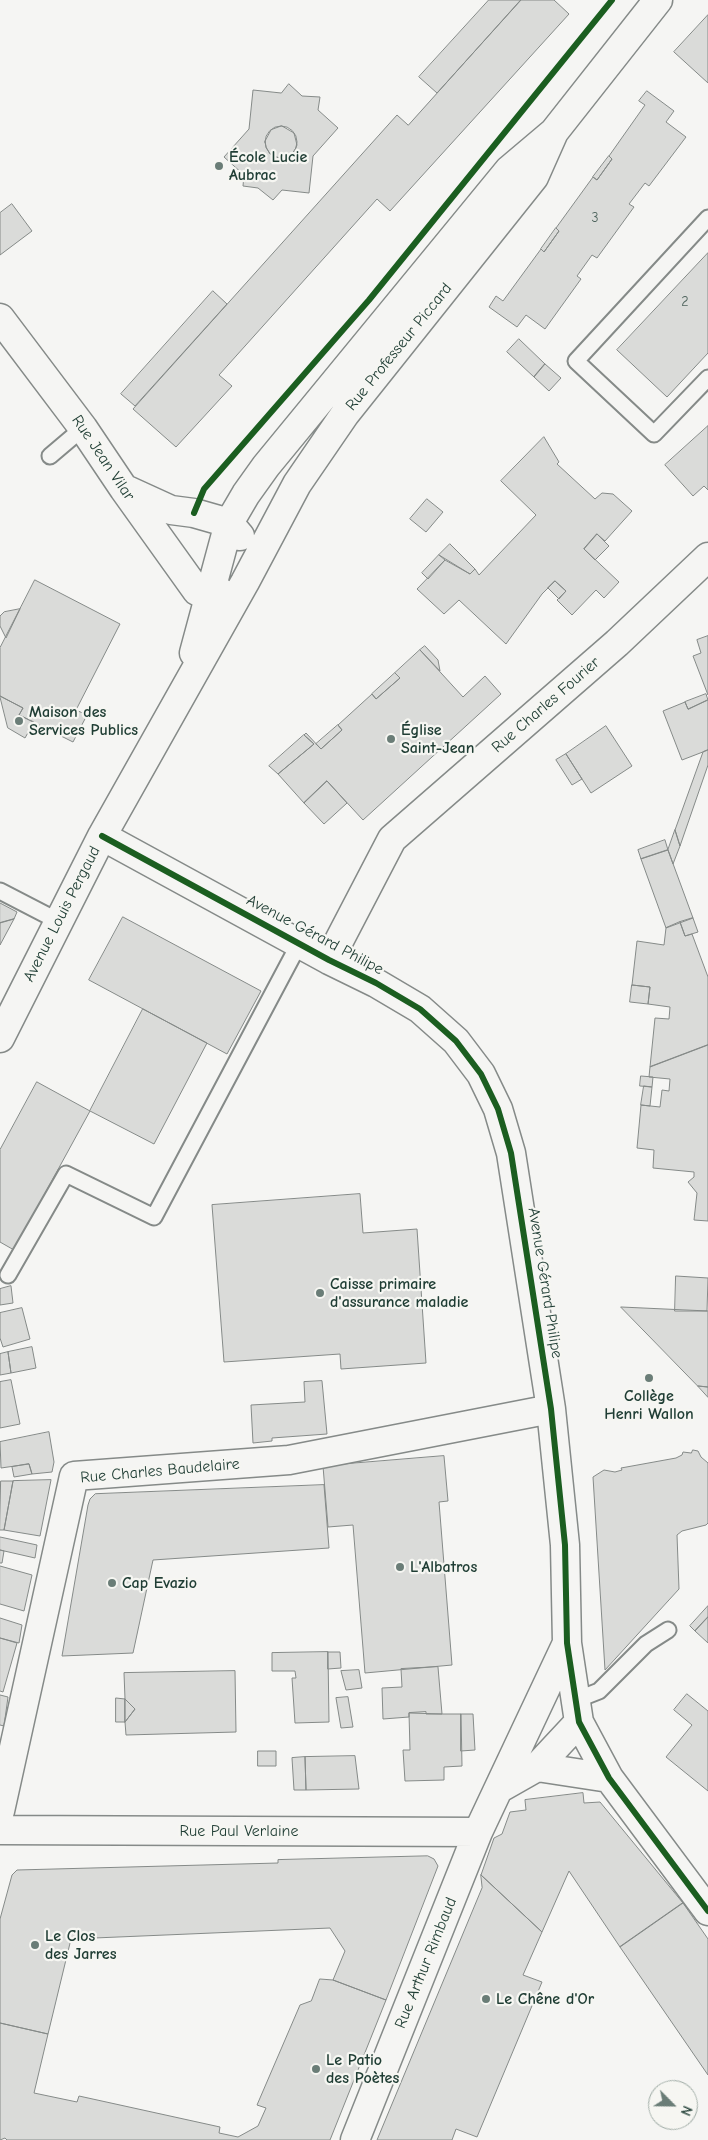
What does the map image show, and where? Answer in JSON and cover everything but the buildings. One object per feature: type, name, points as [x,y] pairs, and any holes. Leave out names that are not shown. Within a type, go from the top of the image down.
[{"type":"street","name":"Rue Professeur Piccard","points":[[229,523],[266,466],[509,170],[554,132],[658,0]]},
{"type":"street","name":"Rue Professeur Piccard","points":[[248,574],[297,484],[345,414],[495,229],[534,176],[554,132]]},
{"type":"street","name":"Rue Jean Vilar","points":[[0,318],[84,428],[197,591],[208,597]]},
{"type":"street","points":[[124,488],[170,510],[194,513],[229,523],[246,546],[248,574],[226,594],[208,597]]},
{"type":"street","name":"Avenue Louis Pergaud","points":[[185,686],[229,523]]},
{"type":"street","name":"Rue Charles Fourier","points":[[329,960],[392,839],[617,643],[708,557]]},
{"type":"street","name":"Avenue Louis Pergaud","points":[[0,1038],[102,836],[248,574]]},
{"type":"street","name":"Avenue Gérard Philipe","points":[[102,836],[299,944],[376,983],[420,1009],[456,1041],[481,1074],[498,1109],[511,1153],[551,1409],[564,1545],[567,1643],[577,1711],[609,1778],[706,1903]]},
{"type":"street","name":"Rue Charles Baudelaire","points":[[0,1811],[74,1476],[289,1460],[551,1409]]},
{"type":"street","name":"Rue Arthur Rimbaud","points":[[355,2140],[478,1832],[567,1643]]},
{"type":"street","points":[[530,1723],[577,1711]]},
{"type":"street","points":[[500,1788],[537,1767],[577,1711]]},
{"type":"street","points":[[537,1767],[609,1778]]},
{"type":"street","name":"Rue Paul Verlaine","points":[[0,1830],[478,1832]]},
{"type":"lane","points":[[708,218],[576,361],[654,434],[708,378]]},
{"type":"lane","points":[[50,456],[84,428]]},
{"type":"lane","points":[[0,891],[58,921]]},
{"type":"lane","points":[[8,1275],[66,1174],[154,1217],[299,944]]},
{"type":"lane","points":[[577,1711],[646,1644],[668,1630]]},
{"type":"cycle path","points":[[194,513],[204,489],[369,300],[612,0]]},
{"type":"cycle path","points":[[102,836],[329,960],[376,983],[420,1009],[456,1041],[481,1074],[498,1109],[511,1153],[551,1409],[565,1545],[567,1643],[579,1722],[609,1778],[708,1911]]},
{"type":"place","name":"École Lucie Aubrac","points":[[219,166]]},
{"type":"place","name":"Maison des Services Publics","points":[[19,721]]},
{"type":"place","name":"Église Saint-Jean","points":[[391,739]]},
{"type":"place","name":"Caisse primaire d'assurance maladie","points":[[320,1293]]},
{"type":"place","name":"Collège Henri Wallon","points":[[649,1378]]},
{"type":"place","name":"L'Albatros","points":[[400,1567]]},
{"type":"place","name":"Cap Evazio","points":[[112,1583]]},
{"type":"place","name":"Le Clos des Jarres","points":[[35,1945]]},
{"type":"place","name":"Le Chêne d'Or","points":[[486,1999]]},
{"type":"place","name":"Le Patio des Poètes","points":[[316,2069]]}]
